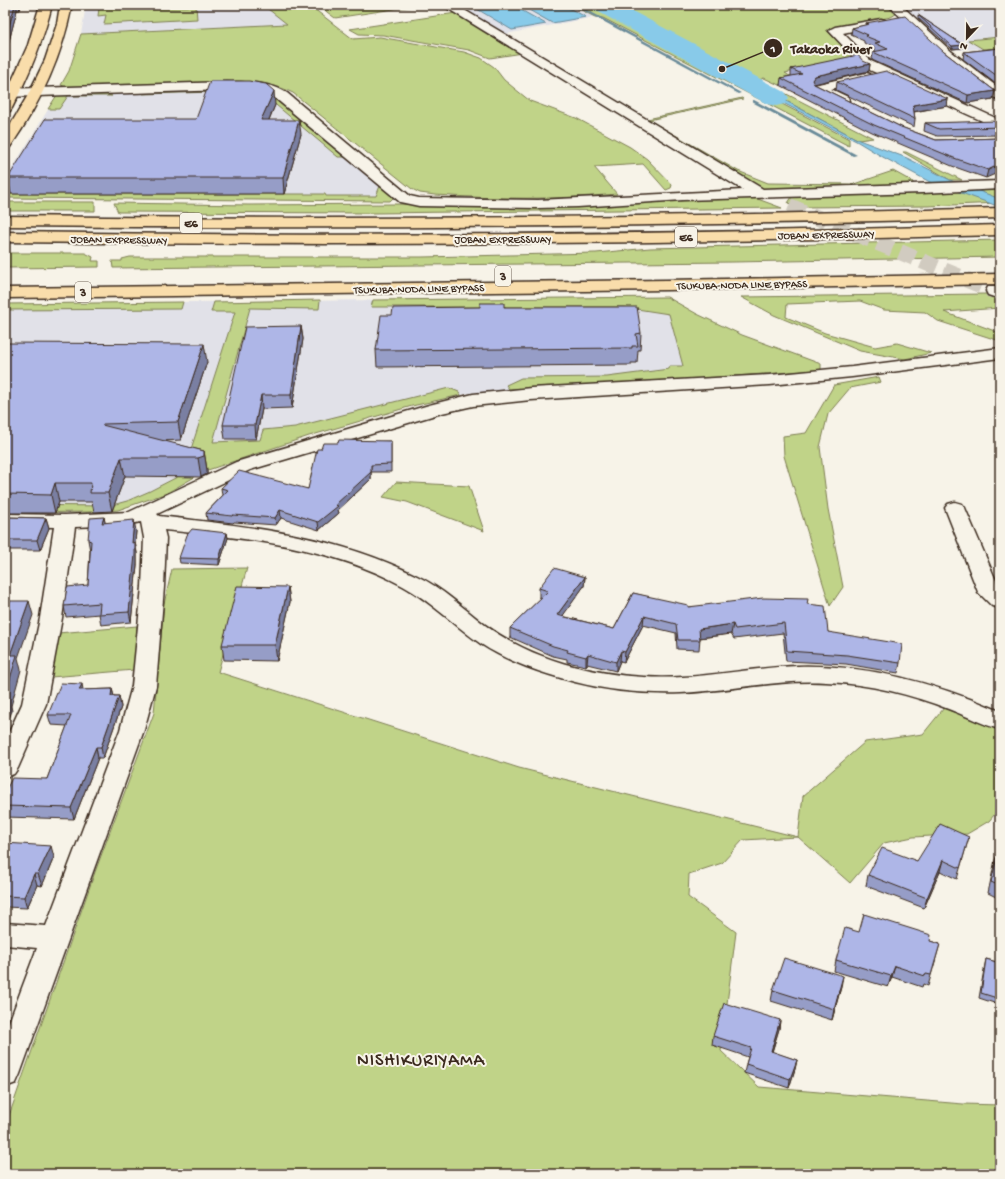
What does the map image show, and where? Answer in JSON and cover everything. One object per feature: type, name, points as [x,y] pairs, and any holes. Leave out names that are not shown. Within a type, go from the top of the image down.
[{"type":"main road","points":[[5,108],[10,92],[38,38],[46,5]]},
{"type":"main road","points":[[5,144],[36,92],[59,38],[66,5]]},
{"type":"main road","name":"JOBAN EXPRESSWAY","points":[[5,221],[606,221],[1000,213]]},
{"type":"main road","name":"JOBAN EXPRESSWAY","points":[[5,238],[156,240],[629,238],[1000,230]]},
{"type":"main road","name":"TSUKUBA-NODA LINE BYPASS","points":[[5,279],[653,274],[1000,268]]},
{"type":"main road","name":"TSUKUBA-NODA LINE BYPASS","points":[[5,293],[713,284],[998,288]]},
{"type":"street","points":[[448,5],[758,194],[789,206]]},
{"type":"street","points":[[894,5],[948,56],[1000,95]]},
{"type":"street","points":[[906,17],[835,31],[867,64],[1000,126]]},
{"type":"street","points":[[948,56],[963,54]]},
{"type":"street","points":[[852,104],[819,88],[887,73]]},
{"type":"street","points":[[10,92],[227,86],[260,87],[273,90],[405,199],[414,201],[538,204],[578,203],[682,196],[922,189],[1000,185]]},
{"type":"street","points":[[149,517],[216,478],[243,466],[436,409],[472,400],[531,394],[770,380],[852,372],[1000,354]]},
{"type":"street","points":[[955,508],[988,592],[1000,601]]},
{"type":"street","points":[[5,1074],[132,730],[144,686],[153,587],[155,538],[149,517]]},
{"type":"street","points":[[5,520],[65,521],[149,517],[279,537],[318,545],[358,558],[413,582],[498,644],[522,657],[562,671],[589,677],[628,683],[678,685],[797,674],[828,674],[867,678],[910,686],[961,703],[1000,721]]},
{"type":"street","points":[[5,768],[34,704],[51,618],[65,521]]},
{"type":"street","points":[[5,934],[56,938]]},
{"type":"shaded area","points":[[86,5],[309,5],[332,22],[81,34]]},
{"type":"shaded area","points":[[452,5],[571,5],[595,17],[500,35]]},
{"type":"shaded area","points":[[900,5],[1000,5],[1000,37],[968,40],[983,49],[954,50]]},
{"type":"shaded area","points":[[236,88],[275,96],[395,197],[390,201],[5,198],[5,180],[57,95]]},
{"type":"shaded area","points":[[667,297],[697,314],[742,335],[821,364],[821,370],[470,393],[412,406],[309,436],[205,471],[167,493],[118,510],[89,512],[5,513],[5,304]]},
{"type":"green space","points":[[263,5],[309,5],[353,39],[380,37],[464,52],[481,58],[494,67],[504,80],[530,101],[576,118],[630,147],[647,159],[672,185],[671,188],[666,190],[643,164],[594,167],[617,194],[571,197],[503,198],[420,193],[412,189],[293,93],[274,86],[241,81],[66,87],[61,85],[69,71],[81,34],[287,24]]},
{"type":"green space","points":[[347,5],[420,5],[335,18],[323,9]]},
{"type":"green space","points":[[571,5],[598,5],[653,32],[673,47],[849,139],[849,146],[603,18],[595,17]]},
{"type":"green space","points":[[607,5],[887,5],[896,14],[891,17],[826,30],[856,58],[785,73],[798,81],[779,85],[764,78],[759,80],[873,138],[859,140]]},
{"type":"green space","points":[[147,6],[147,9],[196,6],[197,19],[104,24],[106,15],[98,16],[99,8]]},
{"type":"green space","points":[[456,13],[523,53],[490,58],[469,50],[383,35],[359,34],[350,29]]},
{"type":"green space","points":[[1000,37],[1000,48],[983,49],[968,40]]},
{"type":"green space","points":[[236,88],[275,96],[347,157],[338,157],[270,100],[216,92],[143,94],[140,91]]},
{"type":"green space","points":[[106,92],[107,95],[112,96],[68,96],[59,109],[48,109],[57,95]]},
{"type":"green space","points":[[743,99],[649,120],[738,171],[768,183],[854,184],[893,171],[913,182],[913,186],[760,190],[643,120]]},
{"type":"green space","points":[[903,152],[906,152],[962,180],[950,180]]},
{"type":"green space","points":[[380,186],[394,197],[390,201],[5,198],[5,194],[325,194],[326,196],[376,196]]},
{"type":"green space","points":[[1000,190],[1000,203],[928,206],[799,207],[788,203],[792,197],[806,195]]},
{"type":"green space","points":[[745,196],[782,208],[375,213],[118,212],[114,203],[249,205],[397,204],[549,208]]},
{"type":"green space","points":[[5,202],[95,202],[95,211],[5,211]]},
{"type":"green space","points":[[1000,240],[1000,257],[733,262],[113,268],[112,261],[122,261],[122,259],[130,257],[422,257],[596,253],[650,248]]},
{"type":"green space","points":[[5,253],[85,253],[93,257],[92,261],[99,261],[99,267],[5,268]]},
{"type":"green space","points":[[986,294],[1000,300],[1000,308],[944,312],[1000,333],[1000,341],[938,321],[925,312],[884,310],[860,301],[787,304],[786,317],[825,333],[875,347],[897,343],[931,353],[905,359],[860,351],[774,315],[741,297]]},
{"type":"green space","points":[[667,297],[697,314],[742,335],[821,364],[821,370],[606,385],[509,389],[506,385],[521,378],[607,377],[669,369],[670,366],[683,366],[669,314],[624,307],[371,307],[373,300]]},
{"type":"green space","points":[[320,300],[319,309],[250,308],[213,442],[260,440],[263,430],[295,427],[449,388],[459,392],[461,395],[412,406],[309,436],[205,471],[167,493],[118,510],[89,512],[5,513],[5,505],[109,506],[127,501],[183,474],[235,312],[211,312],[214,302]]},
{"type":"green space","points":[[183,302],[181,309],[5,310],[5,304]]},
{"type":"green space","points":[[879,377],[881,382],[850,388],[828,414],[820,447],[828,509],[843,587],[830,606],[784,456],[783,436],[806,433],[834,385]]},
{"type":"green space","points":[[396,482],[469,486],[484,531],[407,502],[383,497]]},
{"type":"green space","points":[[247,568],[218,672],[519,768],[798,837],[743,840],[722,863],[689,874],[688,897],[736,932],[721,1051],[759,1087],[963,1104],[1000,1105],[1000,1174],[5,1174],[5,1127],[95,872],[154,713],[164,604],[172,569]]},
{"type":"green space","points":[[137,626],[134,670],[51,677],[58,633]]},
{"type":"green space","points":[[944,708],[1000,731],[1000,808],[989,821],[967,834],[913,837],[884,843],[850,883],[798,837],[803,796],[865,742],[923,734]]},
{"type":"water","points":[[512,5],[546,24],[512,30],[477,9]]},
{"type":"water","points":[[520,5],[563,5],[586,17],[552,23]]},
{"type":"water","points":[[718,69],[726,69],[859,140],[907,158],[950,180],[1000,199],[1000,207],[928,181],[858,142]]},
{"type":"building","points":[[5,5],[15,5],[6,36],[5,36]]},
{"type":"building","points":[[918,15],[963,45],[952,46]]},
{"type":"building","points":[[905,16],[944,52],[995,91],[968,95],[873,52],[888,49],[875,43],[880,42],[865,36],[868,35],[852,28],[869,24],[866,23]]},
{"type":"building","points":[[1000,48],[1000,78],[964,52]]},
{"type":"building","points":[[858,55],[863,61],[870,64],[815,76],[812,80],[814,84],[901,127],[936,140],[1000,138],[1000,164],[988,170],[954,158],[874,125],[781,78],[802,74],[791,69]]},
{"type":"building","points":[[886,71],[948,99],[913,105],[915,119],[837,82]]},
{"type":"building","points":[[210,81],[249,81],[266,84],[274,91],[261,120],[299,120],[283,178],[8,178],[45,119],[196,119]]},
{"type":"building","points":[[1000,122],[1000,127],[939,129],[925,123]]},
{"type":"building","points":[[480,303],[504,303],[504,307],[637,307],[641,333],[636,334],[638,346],[632,346],[632,348],[376,350],[381,315],[392,315],[393,308],[480,307]]},
{"type":"building","points":[[301,326],[291,395],[261,395],[255,425],[223,425],[245,327]]},
{"type":"building","points":[[5,343],[204,344],[178,422],[102,425],[204,451],[204,456],[198,458],[121,458],[108,493],[90,493],[91,483],[55,483],[51,495],[5,494],[7,483],[5,483]]},
{"type":"building","points":[[339,440],[391,441],[391,464],[371,465],[371,472],[335,505],[338,506],[318,522],[280,510],[275,518],[206,513],[228,490],[221,488],[239,471],[308,489],[317,449],[321,449],[323,443],[338,443]]},
{"type":"building","points":[[5,517],[46,518],[37,540],[5,540]]},
{"type":"building","points":[[104,517],[102,523],[134,520],[132,543],[135,542],[135,555],[129,612],[99,614],[100,603],[64,606],[67,587],[88,585],[91,541],[88,540],[90,518]]},
{"type":"building","points":[[192,529],[227,533],[219,559],[179,558],[187,535]]},
{"type":"building","points":[[554,568],[585,577],[557,615],[614,629],[633,593],[688,605],[688,607],[763,598],[808,599],[807,604],[825,606],[828,632],[902,644],[900,663],[847,655],[787,651],[784,623],[735,629],[733,624],[699,629],[700,640],[678,640],[676,624],[644,616],[625,652],[621,651],[616,662],[588,654],[586,657],[567,652],[568,650],[553,646],[510,628],[548,591],[539,588]]},
{"type":"building","points":[[237,586],[288,587],[275,645],[222,645]]},
{"type":"building","points":[[5,601],[29,601],[10,655],[17,655],[5,696]]},
{"type":"building","points":[[61,683],[82,684],[79,690],[112,689],[111,696],[119,696],[101,747],[96,747],[71,808],[5,806],[5,788],[7,788],[12,778],[47,779],[71,715],[48,715]]},
{"type":"building","points":[[5,696],[8,696],[5,704]]},
{"type":"building","points":[[940,824],[969,837],[960,868],[943,860],[927,898],[868,875],[882,848],[917,861]]},
{"type":"building","points":[[5,843],[51,846],[38,874],[34,874],[24,897],[5,896]]},
{"type":"building","points":[[999,849],[1000,850],[1000,886],[991,882]]},
{"type":"building","points":[[864,914],[931,935],[930,941],[940,944],[931,975],[926,974],[925,976],[895,966],[891,976],[836,960],[845,928],[859,932]]},
{"type":"building","points":[[784,958],[843,976],[834,1009],[773,990]]},
{"type":"building","points":[[986,959],[1000,963],[1000,999],[981,993]]},
{"type":"building","points":[[724,1003],[780,1020],[771,1051],[797,1060],[790,1079],[746,1064],[751,1048],[713,1036]]},
{"type":"waterway","points":[[575,5],[739,93]]},
{"type":"waterway","points":[[603,5],[776,98]]},
{"type":"waterway","points":[[753,101],[855,155]]},
{"type":"tunnel","points":[[789,206],[994,291]]},
{"type":"place","name":"Takaoka River","points":[[722,69]]},
{"type":"district","name":"NISHIKURIYAMA","points":[[421,1059]]}]
